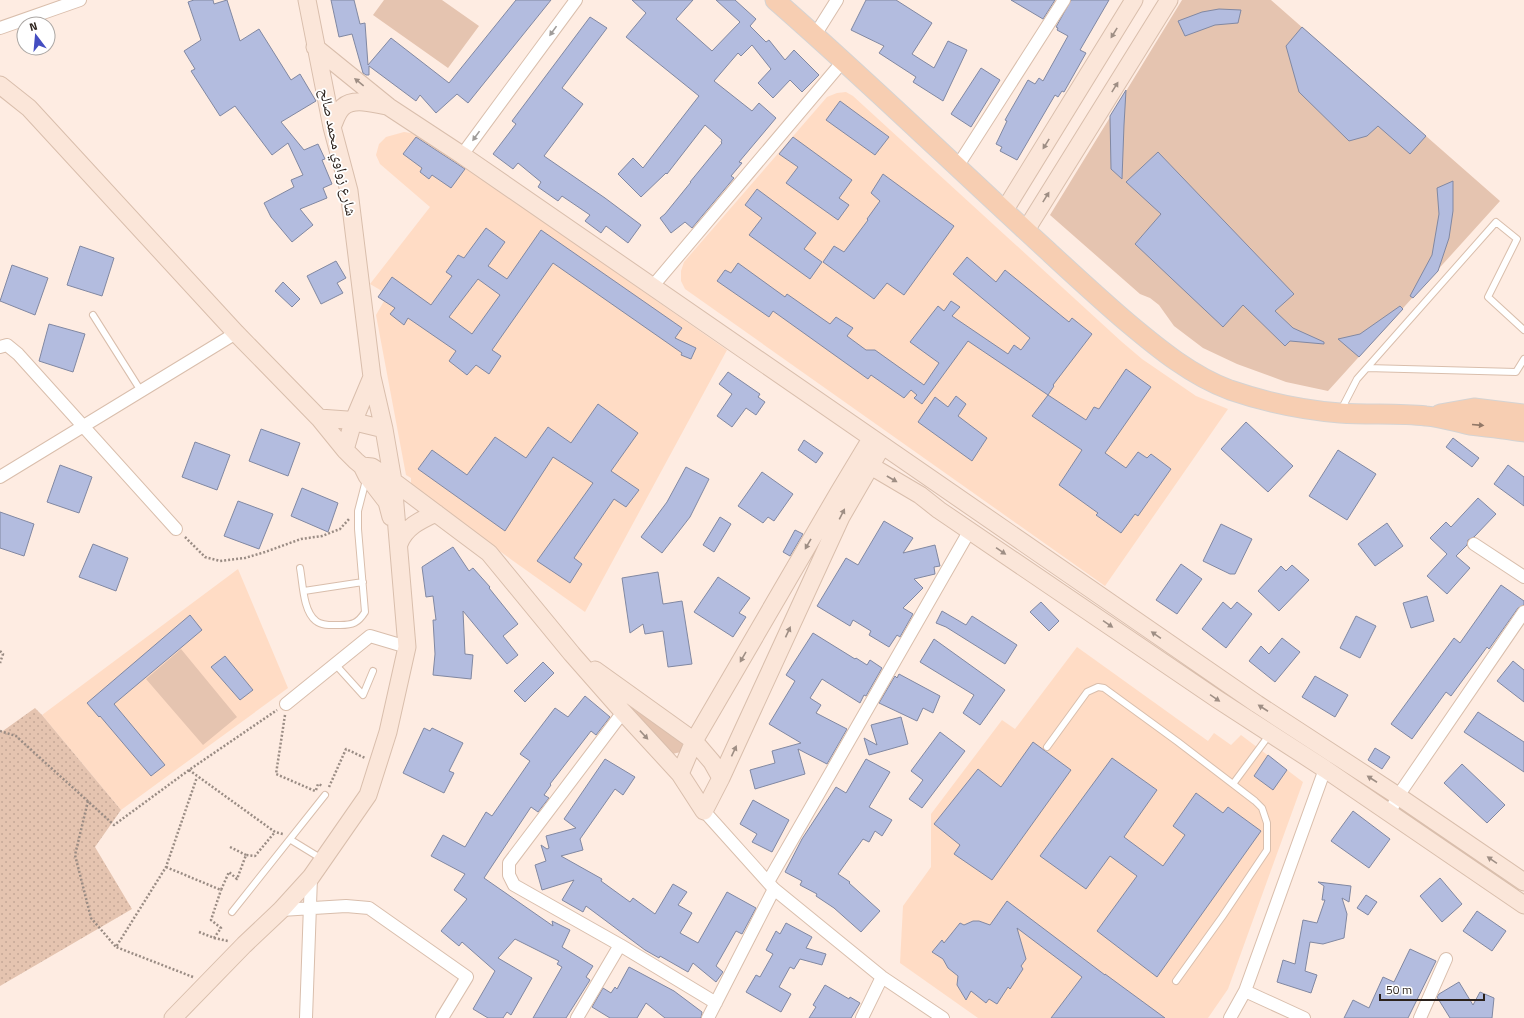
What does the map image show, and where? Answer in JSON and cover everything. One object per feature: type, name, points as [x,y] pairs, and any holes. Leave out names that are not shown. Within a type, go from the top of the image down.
[{"type":"main road","points":[[775,0],[844,60],[1004,211],[1142,335],[1172,358],[1197,374],[1227,389],[1287,405],[1339,413],[1426,416],[1471,425],[1491,426],[1524,432]]},
{"type":"main road","points":[[1426,416],[1474,408],[1524,414]]},
{"type":"street","points":[[0,28],[80,0]]},
{"type":"street","name":"شارع زواوي محمد صالح","points":[[307,0],[315,47],[332,127],[349,191],[372,377],[384,428],[393,481],[399,544]]},
{"type":"street","points":[[462,155],[576,0]]},
{"type":"street","points":[[815,35],[837,0]]},
{"type":"street","points":[[957,167],[1064,0]]},
{"type":"street","points":[[1004,211],[1134,0]]},
{"type":"street","points":[[1026,230],[1169,0]]},
{"type":"street","points":[[315,47],[389,107],[462,155],[1257,704],[1398,796],[1524,882]]},
{"type":"street","points":[[652,287],[844,60]]},
{"type":"street","points":[[0,85],[29,108],[236,333],[319,418],[364,471],[387,502],[399,544],[407,647],[388,732],[368,795],[310,877],[282,910],[244,945],[173,1018]]},
{"type":"street","points":[[332,127],[339,111],[343,106],[366,102],[389,107]]},
{"type":"street","points":[[0,477],[236,333]]},
{"type":"street","points":[[0,346],[6,345],[18,354],[176,529]]},
{"type":"street","name":"شارع زواوي محمد صالح","points":[[345,450],[353,422],[372,377]]},
{"type":"street","points":[[319,418],[347,420],[384,428]]},
{"type":"street","points":[[680,774],[694,741],[877,443]]},
{"type":"street","points":[[865,463],[920,495],[939,510],[1210,694],[1326,769],[1524,904]]},
{"type":"street","points":[[704,811],[721,778],[865,463]]},
{"type":"street","points":[[364,471],[372,467],[489,553],[572,654],[680,774],[704,811],[771,886],[882,977],[943,1018]]},
{"type":"street","points":[[399,544],[404,534],[412,526],[436,513]]},
{"type":"street","points":[[708,1018],[771,886],[970,530]]},
{"type":"street","points":[[1474,544],[1524,577]]},
{"type":"street","points":[[1390,814],[1398,796],[1524,612]]},
{"type":"street","points":[[286,704],[370,636],[407,647]]},
{"type":"street","points":[[572,654],[694,741],[712,762],[721,778]]},
{"type":"street","points":[[623,712],[509,863],[509,875],[514,885],[620,945],[716,1003]]},
{"type":"street","points":[[1230,1018],[1245,991],[1326,769]]},
{"type":"street","points":[[306,1018],[310,877]]},
{"type":"street","points":[[282,910],[346,906],[369,908],[467,977],[442,1018]]},
{"type":"street","points":[[577,1018],[620,945]]},
{"type":"street","points":[[1420,1018],[1446,959]]},
{"type":"street","points":[[862,1018],[882,977]]},
{"type":"street","points":[[1245,991],[1304,1018]]},
{"type":"lane","points":[[1339,413],[1357,379],[1496,222],[1517,239],[1488,297],[1524,330]]},
{"type":"lane","points":[[93,315],[141,391]]},
{"type":"lane","points":[[1367,368],[1516,372],[1524,359]]},
{"type":"lane","points":[[300,568],[307,611],[316,622],[325,625],[351,625],[360,620],[365,612],[358,511],[364,471]]},
{"type":"lane","points":[[304,592],[363,582]]},
{"type":"lane","points":[[335,664],[363,695],[373,671]]},
{"type":"lane","points":[[1047,747],[1087,692],[1098,687],[1104,688],[1233,784],[1262,808],[1267,823],[1267,850],[1222,917],[1176,981]]},
{"type":"lane","points":[[1233,784],[1270,734]]},
{"type":"lane","points":[[232,912],[291,840],[325,795]]},
{"type":"lane","points":[[291,840],[322,859]]},
{"type":"path","points":[[176,529],[205,556],[220,561],[245,558],[301,539],[322,536],[340,529],[358,511]]},
{"type":"path","points":[[0,651],[3,654],[0,663]]},
{"type":"path","points":[[286,704],[276,774],[315,791]]},
{"type":"path","points":[[0,731],[16,736],[114,825],[189,770],[286,704]]},
{"type":"path","points":[[310,798],[318,784],[328,789],[346,749],[378,764]]},
{"type":"path","points":[[189,770],[275,832],[282,834],[291,840]]},
{"type":"path","points":[[116,947],[166,867],[197,777]]},
{"type":"path","points":[[88,801],[76,855],[91,918],[116,947],[208,983]]},
{"type":"path","points":[[282,834],[287,828]]},
{"type":"path","points":[[230,847],[246,855],[255,856],[275,832]]},
{"type":"path","points":[[199,932],[214,938],[221,928],[211,920],[221,890],[229,872],[237,879],[246,855]]},
{"type":"path","points":[[166,867],[221,890]]},
{"type":"shaded area","points":[[384,0],[442,0],[479,26],[448,68],[373,15]]},
{"type":"shaded area","points":[[1182,0],[1271,0],[1500,201],[1328,391],[1286,382],[1237,364],[1203,348],[1174,326],[1159,305],[1150,298],[1140,294],[1050,215]]},
{"type":"shaded area","points":[[846,92],[853,96],[1142,359],[1196,396],[1228,409],[1105,586],[685,289],[681,281],[681,271],[684,262],[827,97],[837,93]]},
{"type":"shaded area","points":[[404,132],[418,134],[727,350],[585,612],[411,488],[411,478],[406,475],[376,315],[384,301],[378,297],[382,291],[370,284],[430,207],[380,164],[376,155],[379,144],[386,137]]},
{"type":"shaded area","points":[[238,569],[288,688],[121,810],[42,715]]},
{"type":"shaded area","points":[[1077,647],[1208,741],[1214,733],[1231,745],[1241,735],[1303,782],[1228,989],[1208,1018],[978,1018],[900,963],[903,906],[931,867],[931,814],[1002,720],[1015,729]]},
{"type":"shaded area","points":[[181,649],[237,717],[203,745],[146,679]]},
{"type":"shaded area","points":[[620,700],[683,742],[681,752],[672,754]]},
{"type":"shaded area","points":[[35,708],[121,810],[95,847],[132,909],[0,986],[0,733]]},
{"type":"building","points":[[194,0],[213,0],[214,4],[227,0],[240,41],[259,29],[291,80],[300,74],[316,101],[281,122],[304,150],[318,144],[325,159],[322,160],[332,184],[323,188],[327,198],[300,209],[313,225],[292,242],[271,217],[264,203],[294,187],[291,180],[303,175],[288,143],[272,155],[235,106],[220,116],[191,71],[195,69],[184,51],[201,40],[188,2]]},
{"type":"building","points":[[331,0],[354,0],[360,24],[365,23],[368,65],[391,38],[449,83],[516,0],[551,0],[468,103],[457,94],[436,113],[420,95],[416,101],[369,66],[369,75],[363,73],[352,34],[339,37]]},
{"type":"building","points":[[632,0],[693,0],[676,19],[712,51],[740,22],[716,0],[735,0],[756,19],[750,26],[766,42],[769,40],[785,60],[794,50],[819,75],[802,92],[790,80],[773,98],[758,83],[771,69],[752,45],[741,56],[738,53],[714,81],[752,111],[759,103],[776,118],[739,162],[742,163],[731,176],[734,178],[692,228],[685,222],[671,233],[660,218],[665,214],[722,143],[722,140],[705,125],[667,174],[666,173],[641,197],[618,174],[633,158],[643,168],[699,96],[626,37],[646,13]]},
{"type":"building","points":[[866,0],[896,0],[932,23],[912,54],[934,68],[948,41],[967,50],[943,101],[913,82],[916,77],[879,53],[884,46],[851,30]]},
{"type":"building","points":[[1011,0],[1055,0],[1043,19]]},
{"type":"building","points":[[1071,0],[1109,0],[1080,50],[1086,53],[1064,92],[1062,91],[1058,97],[1055,95],[1017,160],[1000,151],[1002,147],[996,144],[1007,121],[1005,120],[1028,80],[1035,84],[1039,78],[1043,81],[1068,36],[1057,30],[1058,28],[1056,27]]},
{"type":"building","points":[[1219,9],[1241,10],[1238,23],[1215,25],[1185,36],[1178,21],[1202,12]]},
{"type":"building","points":[[590,17],[607,28],[562,88],[583,104],[544,156],[641,225],[628,243],[606,226],[601,233],[585,221],[590,215],[562,196],[558,201],[538,187],[541,182],[518,163],[513,169],[493,154],[516,124],[512,121]]},
{"type":"building","points":[[1302,27],[1426,136],[1410,154],[1378,126],[1367,136],[1349,141],[1299,92],[1286,46]]},
{"type":"building","points":[[981,68],[1000,80],[971,127],[951,114]]},
{"type":"building","points":[[1126,90],[1122,179],[1111,169],[1110,116]]},
{"type":"building","points":[[840,101],[889,137],[875,155],[826,120]]},
{"type":"building","points":[[416,137],[465,169],[451,188],[432,175],[429,179],[420,172],[422,168],[403,154]]},
{"type":"building","points":[[793,137],[852,180],[839,198],[849,205],[838,220],[786,183],[798,167],[779,154]]},
{"type":"building","points":[[1158,152],[1294,294],[1275,311],[1293,328],[1324,342],[1324,344],[1290,341],[1285,346],[1243,305],[1223,327],[1135,244],[1161,214],[1126,182]]},
{"type":"building","points":[[883,174],[954,226],[904,295],[887,283],[874,299],[823,262],[834,246],[844,252],[868,220],[867,219],[880,201],[871,193]]},
{"type":"building","points":[[1453,181],[1453,211],[1449,238],[1438,271],[1413,298],[1410,296],[1432,255],[1439,214],[1437,188]]},
{"type":"building","points":[[757,189],[816,233],[804,249],[822,262],[810,279],[749,235],[762,218],[745,205]]},
{"type":"building","points":[[486,228],[505,242],[488,266],[507,279],[541,230],[682,328],[675,338],[696,348],[691,359],[681,355],[682,353],[553,263],[492,350],[501,356],[489,374],[476,365],[467,375],[449,361],[456,351],[408,318],[404,325],[390,314],[395,308],[378,297],[392,277],[431,305],[452,276],[446,272],[458,255],[464,258]],"holes":[[[478,279],[500,295],[472,334],[449,317]]]},
{"type":"building","points":[[80,246],[114,258],[102,296],[67,285]]},
{"type":"building","points":[[967,257],[996,282],[1005,270],[1069,322],[1072,318],[1092,334],[1053,385],[1054,386],[1048,395],[968,341],[922,404],[914,398],[917,395],[911,390],[904,398],[871,375],[868,379],[773,311],[769,317],[717,281],[725,270],[731,273],[738,263],[785,297],[787,294],[830,324],[836,317],[853,328],[847,336],[866,350],[875,350],[924,385],[939,363],[910,342],[938,306],[944,311],[951,301],[960,307],[952,316],[1008,354],[1014,345],[1021,350],[1030,338],[953,274]]},
{"type":"building","points":[[336,261],[346,278],[337,283],[343,293],[321,304],[307,276]]},
{"type":"building","points":[[12,265],[48,278],[35,315],[0,301]]},
{"type":"building","points":[[283,282],[300,299],[292,307],[275,291]]},
{"type":"building","points":[[1400,306],[1403,309],[1359,357],[1338,339],[1360,334]]},
{"type":"building","points":[[49,324],[85,334],[73,372],[39,361]]},
{"type":"building","points":[[1126,369],[1151,387],[1105,453],[1126,468],[1138,452],[1147,458],[1151,454],[1171,469],[1138,516],[1135,514],[1121,533],[1096,515],[1098,513],[1059,485],[1082,450],[1032,416],[1048,395],[1086,420],[1094,407],[1099,409]]},
{"type":"building","points":[[728,372],[760,394],[758,397],[765,402],[756,415],[746,408],[732,427],[717,416],[732,394],[719,384]]},
{"type":"building","points":[[956,396],[966,404],[958,416],[987,438],[972,461],[918,422],[935,397],[948,407]]},
{"type":"building","points":[[598,404],[638,433],[611,471],[639,490],[626,507],[614,499],[574,558],[582,564],[570,583],[537,561],[593,483],[553,457],[505,531],[418,469],[432,450],[467,475],[495,437],[526,458],[548,427],[571,443]]},
{"type":"building","points":[[1246,422],[1293,466],[1268,492],[1221,449]]},
{"type":"building","points":[[261,429],[300,443],[288,476],[249,461]]},
{"type":"building","points":[[1453,438],[1479,458],[1472,467],[1446,447]]},
{"type":"building","points":[[804,440],[823,453],[816,463],[798,450]]},
{"type":"building","points":[[195,442],[230,455],[217,490],[182,477]]},
{"type":"building","points":[[1338,450],[1376,474],[1347,520],[1309,496]]},
{"type":"building","points":[[60,465],[92,477],[79,513],[47,502]]},
{"type":"building","points":[[1508,465],[1524,477],[1524,506],[1494,484]]},
{"type":"building","points":[[686,467],[709,479],[690,517],[662,553],[641,537],[667,502]]},
{"type":"building","points":[[762,472],[793,494],[774,521],[768,517],[763,523],[738,506]]},
{"type":"building","points":[[302,488],[338,503],[328,532],[291,516]]},
{"type":"building","points":[[1478,498],[1496,514],[1474,537],[1468,540],[1467,545],[1456,556],[1470,568],[1447,594],[1427,576],[1447,554],[1430,538],[1446,522],[1451,527]]},
{"type":"building","points":[[238,501],[273,514],[259,549],[224,536]]},
{"type":"building","points":[[0,512],[34,524],[24,556],[0,548]]},
{"type":"building","points":[[720,517],[731,524],[714,552],[703,545]]},
{"type":"building","points":[[884,521],[913,538],[903,553],[935,545],[940,566],[934,567],[935,574],[914,579],[923,588],[903,608],[913,614],[900,637],[897,635],[889,647],[869,635],[871,631],[853,620],[850,626],[817,606],[846,558],[858,565]]},
{"type":"building","points":[[1387,523],[1403,546],[1375,566],[1358,544]]},
{"type":"building","points":[[1221,524],[1252,539],[1235,574],[1230,574],[1203,561]]},
{"type":"building","points":[[795,530],[803,534],[790,556],[783,552]]},
{"type":"building","points":[[93,544],[128,558],[116,591],[79,577]]},
{"type":"building","points":[[453,547],[469,571],[473,568],[490,587],[489,588],[518,624],[503,636],[518,655],[507,664],[463,611],[465,654],[473,655],[471,679],[433,675],[435,654],[433,620],[436,620],[433,596],[426,597],[422,567]]},
{"type":"building","points":[[1181,564],[1202,579],[1177,614],[1156,600]]},
{"type":"building","points":[[1292,565],[1309,580],[1279,611],[1258,591],[1281,566],[1286,571]]},
{"type":"building","points":[[658,572],[663,604],[682,601],[692,664],[668,667],[663,631],[645,634],[643,624],[630,633],[622,578]]},
{"type":"building","points":[[718,577],[750,598],[739,613],[746,617],[733,637],[694,612]]},
{"type":"building","points":[[1501,585],[1524,601],[1524,605],[1518,608],[1489,649],[1487,647],[1451,696],[1446,692],[1412,739],[1391,724],[1454,638],[1460,643]]},
{"type":"building","points":[[1427,596],[1434,621],[1411,628],[1403,603]]},
{"type":"building","points":[[1041,602],[1059,621],[1049,631],[1030,612]]},
{"type":"building","points":[[1223,602],[1231,609],[1237,602],[1252,614],[1226,648],[1202,629]]},
{"type":"building","points":[[942,611],[966,625],[972,616],[1017,645],[1005,664],[946,627],[936,623]]},
{"type":"building","points":[[190,615],[202,630],[114,704],[165,765],[151,776],[100,716],[99,717],[87,703]]},
{"type":"building","points":[[1356,616],[1376,626],[1360,658],[1340,648]]},
{"type":"building","points":[[813,633],[855,659],[856,658],[867,665],[870,660],[882,668],[866,696],[864,695],[860,703],[822,679],[810,698],[821,705],[816,713],[847,729],[827,764],[798,749],[805,774],[755,789],[750,770],[775,763],[772,751],[801,743],[769,724],[795,681],[786,675]]},
{"type":"building","points":[[1282,638],[1300,652],[1275,682],[1249,661],[1261,646],[1269,654]]},
{"type":"building","points":[[934,639],[1005,690],[980,725],[963,713],[974,695],[920,662]]},
{"type":"building","points":[[225,656],[253,690],[240,700],[211,667]]},
{"type":"building","points":[[1513,661],[1524,670],[1524,702],[1497,681]]},
{"type":"building","points":[[543,662],[554,673],[525,702],[514,691]]},
{"type":"building","points":[[899,674],[940,696],[933,713],[923,708],[917,721],[879,703],[895,676],[897,678]]},
{"type":"building","points":[[1315,676],[1348,695],[1335,717],[1302,697]]},
{"type":"building","points":[[585,696],[610,717],[596,735],[591,731],[550,784],[551,785],[544,795],[549,798],[538,812],[531,807],[484,878],[553,926],[552,921],[570,930],[562,947],[593,966],[586,977],[590,980],[566,1018],[533,1018],[562,967],[557,964],[559,961],[515,939],[498,958],[532,978],[511,1015],[507,1012],[503,1018],[488,1018],[473,1009],[495,971],[462,942],[459,946],[441,931],[467,899],[454,890],[465,874],[431,856],[443,835],[465,847],[486,812],[492,816],[530,761],[520,754],[555,708],[568,717]]},
{"type":"building","points":[[1478,712],[1524,742],[1524,772],[1464,732]]},
{"type":"building","points":[[901,717],[908,744],[869,755],[864,738],[877,745],[871,725]]},
{"type":"building","points":[[424,728],[430,731],[432,728],[463,743],[449,771],[454,773],[444,793],[403,773]]},
{"type":"building","points":[[940,732],[965,751],[922,808],[909,799],[923,780],[911,771]]},
{"type":"building","points":[[1033,742],[1071,770],[992,880],[954,854],[960,845],[934,824],[978,769],[1001,787]]},
{"type":"building","points":[[1375,748],[1390,757],[1382,769],[1368,760]]},
{"type":"building","points":[[1268,755],[1287,770],[1273,790],[1254,776]]},
{"type":"building","points":[[1112,758],[1157,790],[1124,837],[1163,866],[1185,835],[1173,826],[1196,793],[1223,813],[1228,807],[1261,831],[1157,977],[1097,931],[1137,876],[1110,856],[1086,889],[1040,856]]},
{"type":"building","points":[[605,759],[635,777],[623,795],[615,789],[580,839],[583,850],[561,856],[602,879],[601,881],[630,902],[633,898],[655,914],[673,884],[687,892],[678,905],[692,913],[680,933],[698,943],[727,892],[756,908],[742,934],[736,931],[716,966],[723,972],[716,982],[693,963],[688,972],[660,956],[659,958],[645,950],[586,906],[583,912],[562,900],[574,880],[542,890],[535,865],[546,861],[541,845],[547,849],[549,848],[546,836],[576,828],[564,819]]},
{"type":"building","points":[[866,759],[890,772],[869,807],[892,820],[882,836],[875,831],[869,842],[863,839],[838,874],[850,882],[849,883],[880,911],[861,932],[834,908],[816,896],[817,894],[800,885],[802,881],[785,872],[802,839],[836,787],[846,793]]},
{"type":"building","points":[[1462,764],[1505,805],[1487,823],[1444,783]]},
{"type":"building","points":[[753,800],[789,820],[772,852],[752,842],[757,834],[740,824]]},
{"type":"building","points":[[1353,811],[1390,839],[1369,868],[1331,841]]},
{"type":"building","points":[[1440,878],[1462,904],[1442,922],[1420,896]]},
{"type":"building","points":[[1318,882],[1351,886],[1349,902],[1342,898],[1347,914],[1344,938],[1323,944],[1310,942],[1305,971],[1317,975],[1311,993],[1277,982],[1283,960],[1295,964],[1303,920],[1317,923],[1325,900],[1322,900],[1324,886]]},
{"type":"building","points":[[1366,895],[1377,902],[1368,915],[1357,908]]},
{"type":"building","points":[[1007,901],[1165,1018],[1051,1018],[1082,977],[1017,928],[1026,959],[1021,966],[1023,969],[1010,989],[1008,987],[997,1004],[989,999],[986,1003],[971,991],[966,1000],[957,985],[958,976],[948,968],[943,959],[932,952],[942,940],[944,943],[960,923],[964,925],[973,921],[979,921],[990,925]]},
{"type":"building","points":[[1477,911],[1506,931],[1492,951],[1463,931]]},
{"type":"building","points":[[786,923],[812,937],[806,948],[826,954],[822,965],[800,959],[794,969],[790,967],[779,987],[791,994],[781,1012],[746,992],[756,975],[760,977],[773,954],[766,950],[776,931],[780,934]]},
{"type":"building","points":[[1410,949],[1436,961],[1408,1018],[1344,1018],[1353,1000],[1369,1008],[1383,977],[1394,982]]},
{"type":"building","points":[[629,967],[674,991],[702,1012],[701,1018],[665,1018],[646,1003],[637,1018],[610,1018],[592,1007],[603,988],[611,993],[615,987],[617,989]]},
{"type":"building","points":[[1459,982],[1473,1005],[1480,992],[1494,998],[1492,1018],[1450,1018],[1437,997],[1439,994]]},
{"type":"building","points":[[825,985],[849,999],[850,997],[860,1003],[851,1018],[809,1018],[816,1007],[813,1005]]}]
